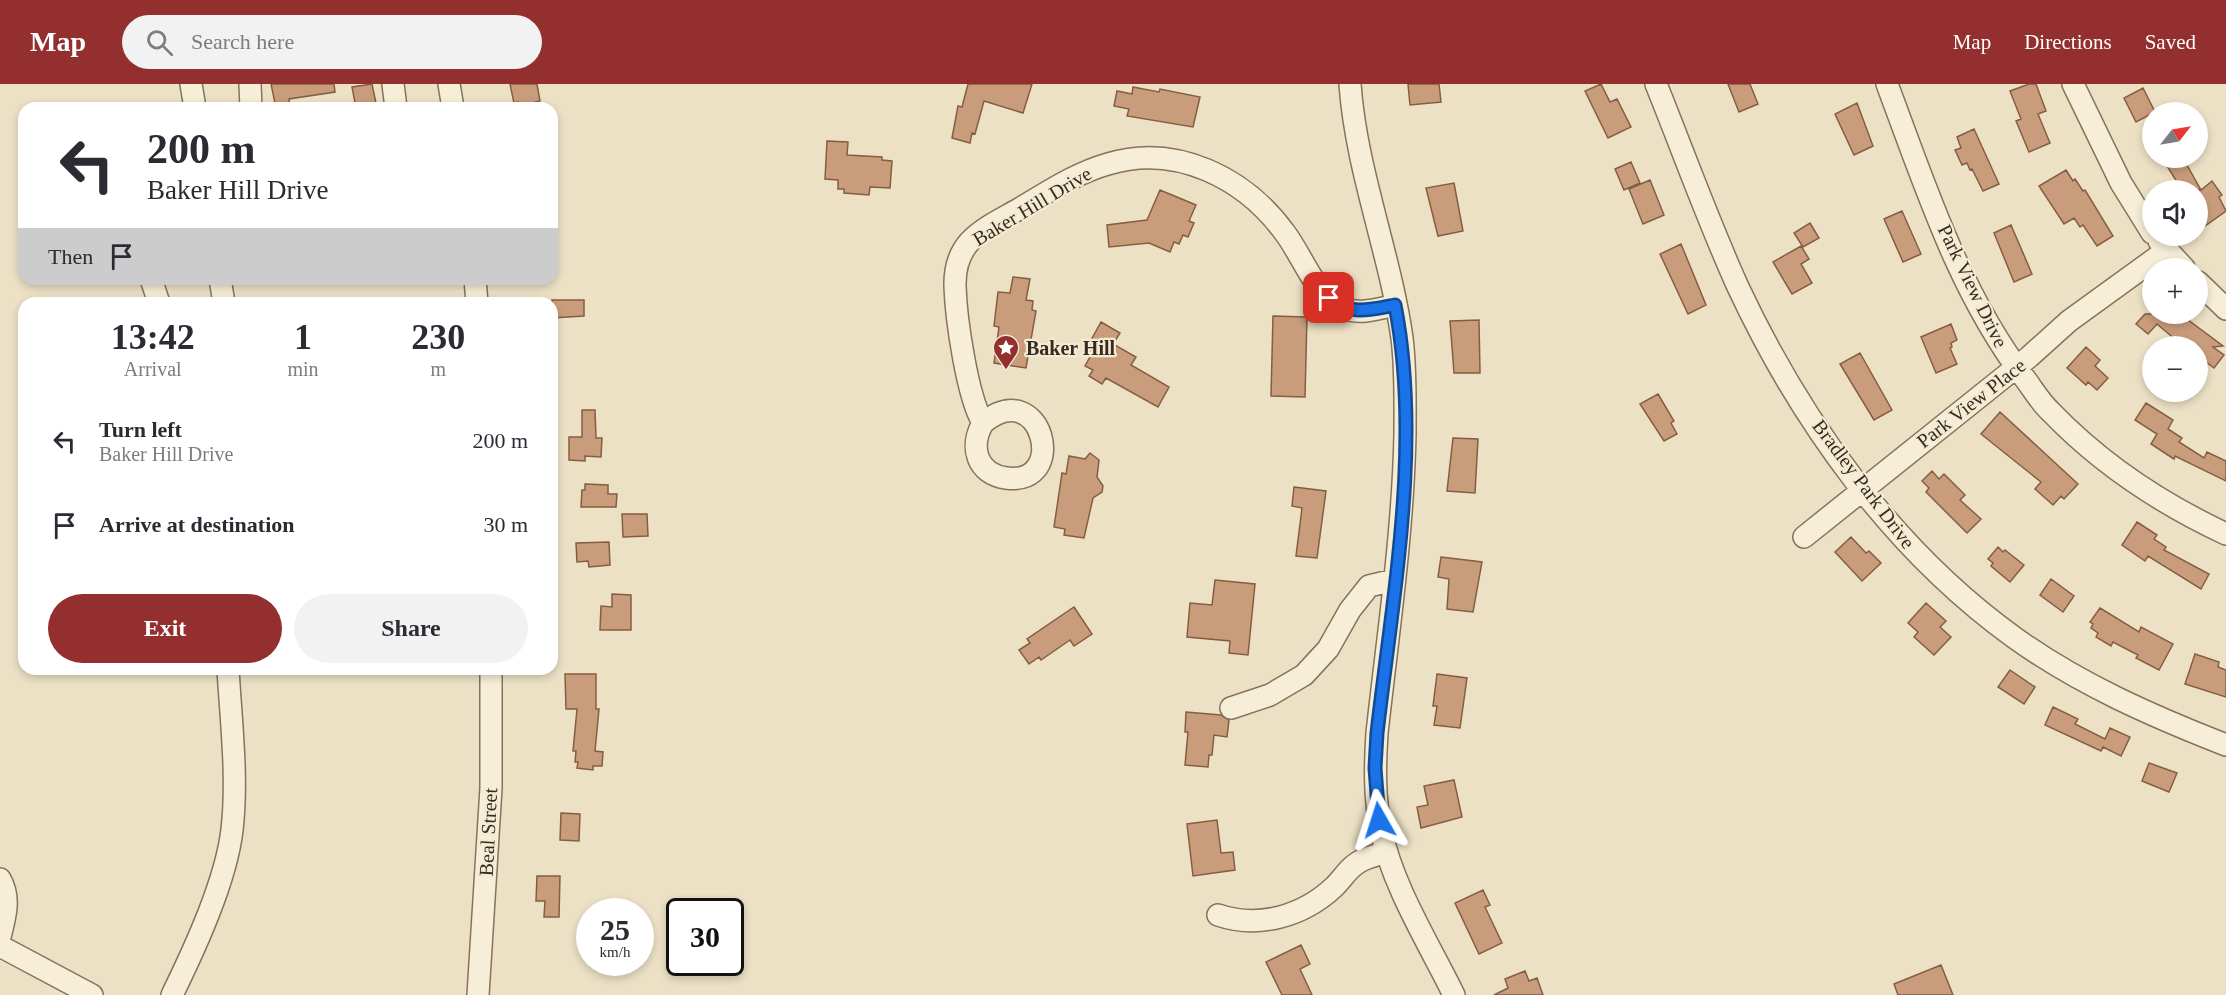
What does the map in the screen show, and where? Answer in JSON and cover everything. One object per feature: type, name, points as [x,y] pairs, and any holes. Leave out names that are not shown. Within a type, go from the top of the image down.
[{"type":"street","points":[[190,84],[194,102]]},
{"type":"street","points":[[250,84],[251,102]]},
{"type":"street","points":[[393,84],[395,102]]},
{"type":"street","points":[[449,84],[452,102]]},
{"type":"street","points":[[1350,84],[1355,126],[1402,338],[1405,407],[1404,490],[1375,768],[1377,808],[1387,852],[1400,885],[1454,995]]},
{"type":"street","name":"Bradley Park Drive","points":[[1656,84],[1738,286],[1762,336],[1827,440],[1863,490],[1933,571],[2015,638],[2099,689],[2143,711],[2226,745]]},
{"type":"street","name":"Park View Drive","points":[[1887,84],[1957,264],[1984,317],[2016,368],[2049,411],[2090,448],[2133,481],[2226,534]]},
{"type":"street","points":[[2073,84],[2121,183],[2142,215]]},
{"type":"street","name":"Baker Hill Drive","points":[[983,423],[972,399],[955,294],[956,262],[963,249],[976,234],[1077,175],[1108,164],[1130,159],[1161,157],[1196,164],[1218,174],[1247,191],[1266,209],[1286,233],[1317,283],[1339,306],[1349,310],[1365,311],[1395,305]]},
{"type":"street","name":"Park View Place","points":[[1804,537],[1962,408],[2016,368],[2150,246]]},
{"type":"street","points":[[2164,246],[2175,258]]},
{"type":"street","points":[[2208,292],[2226,309]]},
{"type":"street","points":[[1231,708],[1270,694],[1304,675],[1328,649],[1350,610],[1369,586],[1394,580]]},
{"type":"street","points":[[172,995],[223,870],[232,832],[234,784],[228,675]]},
{"type":"street","name":"Beal Street","points":[[478,995],[491,788],[491,675]]},
{"type":"street","points":[[1218,915],[1253,922],[1294,912],[1316,901],[1354,865],[1387,852]]},
{"type":"street","points":[[0,879],[5,887],[7,909],[0,937]]},
{"type":"street","points":[[0,946],[92,995]]},
{"type":"building","points":[[271,84],[334,84],[335,92],[289,99],[289,102],[275,102]]},
{"type":"building","points":[[372,84],[376,102],[355,102],[352,87]]},
{"type":"building","points":[[510,84],[537,84],[540,101],[514,102]]},
{"type":"building","points":[[968,84],[1032,84],[1023,113],[984,101],[975,134],[972,133],[970,143],[952,138],[958,106],[962,107]]},
{"type":"building","points":[[1408,84],[1439,84],[1441,102],[1410,105]]},
{"type":"building","points":[[1601,84],[1610,102],[1617,99],[1631,127],[1608,138],[1585,91]]},
{"type":"building","points":[[1728,84],[1750,84],[1758,104],[1739,112]]},
{"type":"building","points":[[2029,84],[2036,84],[2046,111],[2038,114],[2050,143],[2029,152],[2016,121],[2021,119],[2010,91]]},
{"type":"building","points":[[1133,87],[1159,92],[1160,89],[1200,97],[1193,127],[1127,116],[1129,109],[1114,106],[1117,91],[1132,94]]},
{"type":"building","points":[[2143,88],[2150,102],[2142,102],[2142,119],[2136,122],[2124,98]]},
{"type":"building","points":[[1857,103],[1873,146],[1854,155],[1835,114]]},
{"type":"building","points":[[1974,129],[1999,184],[1983,191],[1972,169],[1970,170],[1967,163],[1962,165],[1955,150],[1961,148],[1957,137]]},
{"type":"building","points":[[827,141],[848,142],[847,155],[882,157],[882,160],[892,161],[890,188],[870,187],[869,195],[844,193],[844,189],[838,189],[838,180],[825,179]]},
{"type":"building","points":[[1631,162],[1640,183],[1624,190],[1615,169]]},
{"type":"building","points":[[2168,168],[2189,168],[2195,180],[2176,180]]},
{"type":"building","points":[[2066,170],[2073,181],[2075,179],[2083,191],[2085,190],[2113,236],[2097,246],[2083,225],[2080,227],[2074,218],[2064,224],[2039,186]]},
{"type":"building","points":[[1650,180],[1664,215],[1643,224],[1629,189]]},
{"type":"building","points":[[2212,181],[2222,195],[2219,197],[2226,211],[2208,224],[2208,184]]},
{"type":"building","points":[[1454,183],[1463,231],[1438,236],[1426,188]]},
{"type":"building","points":[[1160,190],[1196,205],[1189,221],[1194,223],[1188,237],[1183,235],[1179,244],[1174,242],[1170,252],[1149,243],[1109,247],[1107,225],[1147,220]]},
{"type":"building","points":[[1902,211],[1921,254],[1903,262],[1884,219]]},
{"type":"building","points":[[1810,223],[1819,238],[1803,247],[1794,233]]},
{"type":"building","points":[[2011,225],[2032,274],[2014,282],[1994,233]]},
{"type":"building","points":[[1681,244],[1706,305],[1688,314],[1660,254]]},
{"type":"building","points":[[1801,246],[1809,259],[1801,264],[1812,283],[1792,294],[1773,262]]},
{"type":"building","points":[[1013,277],[1030,279],[1026,300],[1033,301],[1032,310],[1036,311],[1026,368],[994,363],[999,327],[994,326],[998,292],[1010,293]]},
{"type":"building","points":[[558,300],[584,300],[584,316],[558,318]]},
{"type":"building","points":[[1273,316],[1307,317],[1305,397],[1271,396]]},
{"type":"building","points":[[2142,317],[2142,324],[2157,324],[2148,334],[2136,324]]},
{"type":"building","points":[[1479,320],[1480,373],[1454,373],[1450,321]]},
{"type":"building","points":[[1101,322],[1120,333],[1113,344],[1136,357],[1131,365],[1169,387],[1158,407],[1106,378],[1102,384],[1089,376],[1093,370],[1085,366],[1091,355],[1085,351]]},
{"type":"building","points":[[1951,324],[1957,340],[1951,343],[1950,348],[1957,364],[1936,373],[1921,337]]},
{"type":"building","points":[[2157,324],[2193,324],[2223,346],[2213,347],[2224,355],[2214,368],[2208,364],[2208,336],[2171,336]]},
{"type":"building","points":[[2086,347],[2100,360],[2095,366],[2108,378],[2097,390],[2088,382],[2086,385],[2067,368]]},
{"type":"building","points":[[1860,353],[1892,410],[1874,420],[1840,364]]},
{"type":"building","points":[[1658,394],[1674,421],[1671,423],[1677,434],[1664,441],[1640,404]]},
{"type":"building","points":[[2146,403],[2173,420],[2168,429],[2182,438],[2179,442],[2204,458],[2207,452],[2226,461],[2226,481],[2175,456],[2174,459],[2151,444],[2157,434],[2135,420]]},
{"type":"building","points":[[582,410],[595,410],[596,438],[602,438],[601,457],[585,456],[585,461],[569,460],[569,437],[582,437]]},
{"type":"building","points":[[2000,412],[2078,484],[2064,499],[2061,496],[2053,505],[2035,489],[2041,482],[1981,434]]},
{"type":"building","points":[[1453,438],[1478,439],[1475,493],[1447,491]]},
{"type":"building","points":[[1090,453],[1099,460],[1097,477],[1103,486],[1102,492],[1093,498],[1084,538],[1064,535],[1065,529],[1054,527],[1062,473],[1066,474],[1069,456],[1085,459]]},
{"type":"building","points":[[1932,471],[1939,479],[1944,474],[1965,495],[1960,500],[1981,519],[1967,533],[1926,492],[1929,488],[1922,481]]},
{"type":"building","points":[[585,484],[608,485],[608,494],[617,494],[616,507],[581,507],[582,490],[585,490]]},
{"type":"building","points":[[1294,487],[1326,491],[1317,558],[1296,556],[1302,508],[1292,506]]},
{"type":"building","points":[[622,514],[647,514],[648,536],[623,537]]},
{"type":"building","points":[[2137,522],[2157,535],[2154,539],[2166,547],[2164,550],[2209,574],[2201,589],[2148,556],[2145,561],[2122,545]]},
{"type":"building","points":[[1851,537],[1866,553],[1869,551],[1881,563],[1862,581],[1835,552]]},
{"type":"building","points":[[609,542],[610,565],[589,567],[588,561],[577,562],[576,543]]},
{"type":"building","points":[[1998,547],[2024,565],[2010,582],[1991,566],[1993,563],[1988,559]]},
{"type":"building","points":[[1441,557],[1482,562],[1473,612],[1447,609],[1449,579],[1438,577]]},
{"type":"building","points":[[2051,579],[2074,596],[2063,612],[2040,595]]},
{"type":"building","points":[[1215,580],[1255,584],[1248,655],[1229,653],[1230,641],[1187,637],[1190,603],[1212,605]]},
{"type":"building","points":[[612,594],[631,595],[631,630],[600,630],[601,606],[612,607]]},
{"type":"building","points":[[1926,603],[1946,621],[1940,627],[1951,637],[1934,655],[1914,637],[1918,632],[1908,623]]},
{"type":"building","points":[[1074,607],[1092,634],[1074,646],[1070,640],[1041,660],[1039,657],[1029,664],[1019,650],[1030,643],[1027,639]]},
{"type":"building","points":[[2100,608],[2139,632],[2141,627],[2173,644],[2159,670],[2136,658],[2138,655],[2113,642],[2111,646],[2096,637],[2098,633],[2091,628],[2093,624],[2090,622]]},
{"type":"building","points":[[2195,654],[2219,662],[2218,667],[2226,670],[2226,697],[2185,684]]},
{"type":"building","points":[[2010,670],[2035,687],[2024,704],[1998,687]]},
{"type":"building","points":[[565,674],[596,674],[596,709],[599,709],[595,751],[603,752],[602,766],[593,766],[593,770],[577,768],[578,762],[575,762],[576,751],[573,751],[577,709],[566,709]]},
{"type":"building","points":[[1437,674],[1467,678],[1460,728],[1434,725],[1437,706],[1433,706]]},
{"type":"building","points":[[2053,707],[2078,719],[2075,724],[2105,739],[2110,728],[2130,737],[2121,756],[2103,747],[2101,751],[2045,725]]},
{"type":"building","points":[[1186,712],[1221,715],[1229,720],[1227,737],[1214,735],[1208,767],[1185,765],[1188,732],[1185,732]]},
{"type":"building","points":[[2149,763],[2177,773],[2169,792],[2142,781]]},
{"type":"building","points":[[1454,780],[1462,817],[1421,828],[1417,807],[1428,805],[1424,786]]},
{"type":"building","points":[[561,813],[580,814],[579,841],[560,840]]},
{"type":"building","points":[[1217,820],[1221,853],[1233,852],[1235,870],[1193,876],[1187,824]]},
{"type":"building","points":[[537,876],[560,876],[559,917],[544,917],[545,901],[536,901]]},
{"type":"building","points":[[1483,890],[1490,905],[1485,907],[1502,943],[1479,954],[1455,903]]},
{"type":"building","points":[[1301,945],[1310,964],[1300,969],[1312,995],[1282,995],[1266,962]]},
{"type":"building","points":[[1941,965],[1953,995],[1898,995],[1894,984]]},
{"type":"building","points":[[1525,971],[1529,981],[1537,978],[1543,995],[1494,995],[1508,988],[1505,979]]},
{"type":"place","name":"Baker Hill","points":[[1006,371]]},
{"type":"route","points":[[1329,298],[1349,310],[1365,311],[1395,305],[1402,338],[1405,407],[1404,490],[1377,733],[1375,768],[1379,820]]}]
